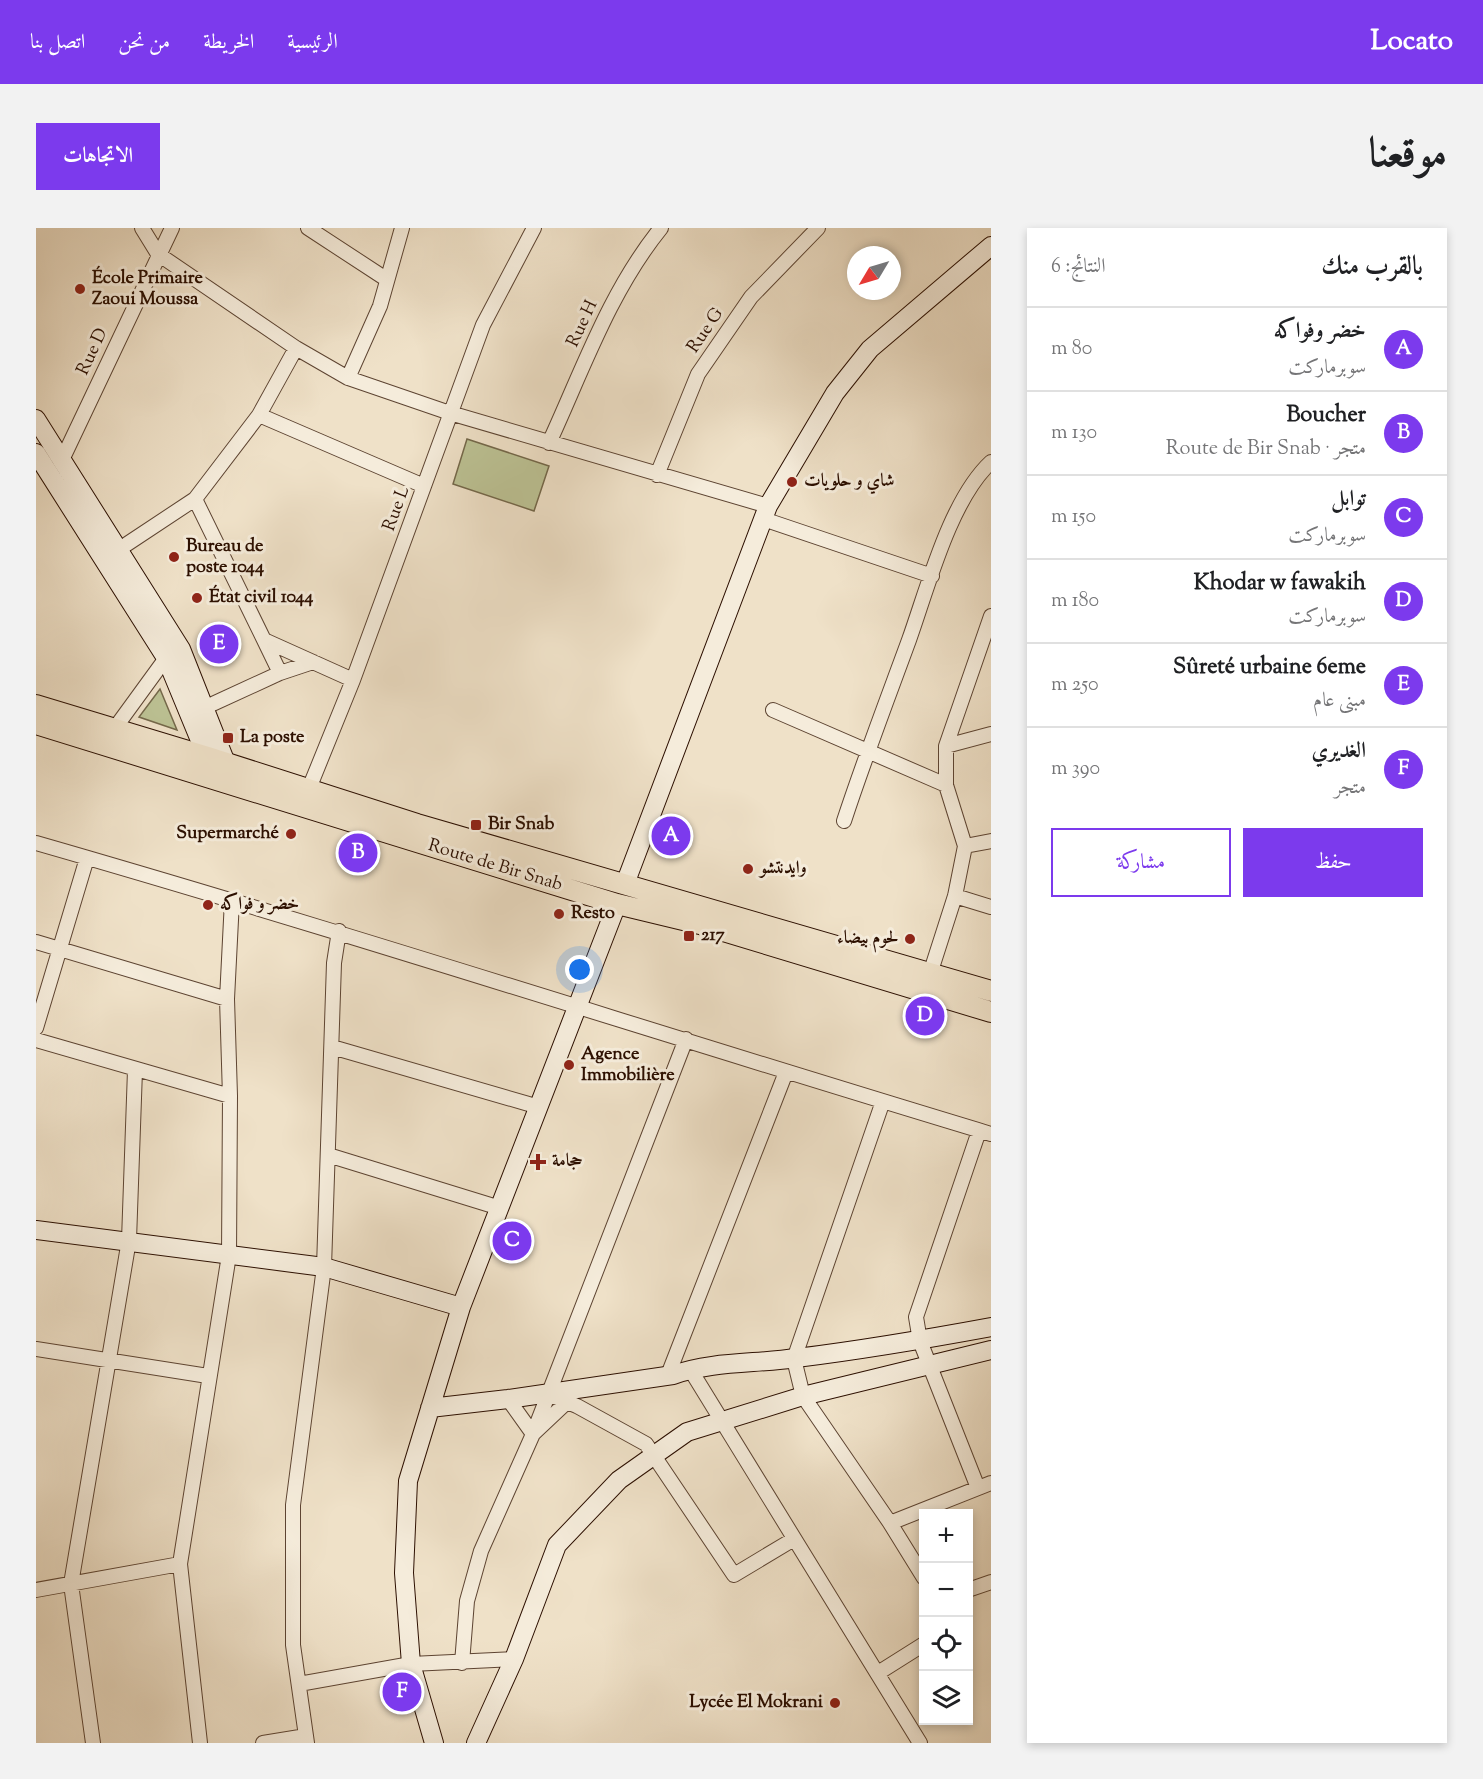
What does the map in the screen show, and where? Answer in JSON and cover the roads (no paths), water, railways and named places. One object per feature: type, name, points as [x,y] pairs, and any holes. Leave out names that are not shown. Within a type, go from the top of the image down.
[{"type":"main road","points":[[619,904],[609,891],[626,884],[765,512],[835,393],[870,349],[991,246]]},
{"type":"main road","points":[[36,418],[55,465],[128,582],[166,658],[208,757],[223,782]]},
{"type":"main road","points":[[36,453],[55,465],[118,550],[128,582],[181,650],[228,764],[223,782]]},
{"type":"main road","name":"Route de Bir Snab","points":[[38,715],[112,737],[208,757],[305,798],[619,904],[700,924],[991,1012]]},
{"type":"main road","name":"Route de Bir Snab","points":[[112,737],[223,782],[305,798],[626,884],[991,991]]},
{"type":"main road","points":[[619,904],[638,901],[626,884]]},
{"type":"main road","points":[[432,1742],[411,1664],[404,1573],[408,1481],[460,1307],[619,904]]},
{"type":"main road","points":[[36,1230],[129,1240],[324,1267],[460,1307]]},
{"type":"main road","points":[[430,1408],[548,1394],[668,1375],[690,1369],[794,1359],[920,1341],[991,1327]]},
{"type":"main road","points":[[476,1743],[514,1659],[557,1545],[619,1480],[687,1431],[803,1396],[991,1350]]},
{"type":"street","points":[[142,228],[158,254],[296,348],[348,378],[450,413],[657,475],[765,512],[932,576]]},
{"type":"street","name":"Rue D","points":[[55,465],[172,228]]},
{"type":"street","points":[[308,228],[386,279]]},
{"type":"street","points":[[348,378],[380,306],[402,228]]},
{"type":"street","name":"Rue L","points":[[305,798],[353,680],[483,325],[534,228]]},
{"type":"street","name":"Rue H","points":[[549,443],[605,315],[640,254],[662,228]]},
{"type":"street","name":"Rue G","points":[[657,475],[698,374],[751,297],[818,228]]},
{"type":"street","points":[[118,550],[195,499],[259,415],[296,348]]},
{"type":"street","points":[[259,415],[424,486]]},
{"type":"street","points":[[844,821],[867,750],[950,526],[979,473],[991,462]]},
{"type":"street","points":[[195,499],[280,673]]},
{"type":"street","points":[[930,974],[955,896],[965,846],[946,785],[946,746],[987,635],[991,616]]},
{"type":"street","points":[[264,640],[353,680]]},
{"type":"street","points":[[112,737],[166,658]]},
{"type":"street","points":[[206,707],[280,673],[313,662]]},
{"type":"street","points":[[773,710],[946,785]]},
{"type":"street","points":[[946,746],[991,734]]},
{"type":"street","points":[[965,846],[991,841]]},
{"type":"street","points":[[36,843],[339,931],[577,1007],[985,1132],[916,1317],[920,1341],[985,1486],[890,1523]]},
{"type":"street","points":[[36,1028],[87,858]]},
{"type":"street","points":[[955,896],[991,907]]},
{"type":"street","points":[[200,1743],[180,1564],[229,1255],[230,1096],[226,999],[232,900]]},
{"type":"street","points":[[262,1743],[306,1739],[293,1646],[293,1505],[324,1267],[334,963],[339,931]]},
{"type":"street","points":[[36,942],[226,999]]},
{"type":"street","points":[[462,1663],[467,1601],[481,1551],[533,1434],[686,1039]]},
{"type":"street","points":[[36,1040],[230,1096]]},
{"type":"street","points":[[332,1047],[539,1107]]},
{"type":"street","points":[[93,1743],[71,1584],[129,1240],[135,1070]]},
{"type":"street","points":[[668,1375],[786,1072]]},
{"type":"street","points":[[883,1101],[794,1359],[803,1396],[890,1523],[919,1570]]},
{"type":"street","points":[[328,1155],[500,1208]]},
{"type":"street","points":[[36,1349],[208,1376]]},
{"type":"street","points":[[690,1369],[920,1743]]},
{"type":"street","points":[[548,1394],[634,1437],[655,1454],[734,1575],[794,1539]]},
{"type":"street","points":[[508,1399],[533,1434]]},
{"type":"street","points":[[533,1434],[567,1402]]},
{"type":"street","points":[[36,1590],[180,1564]]},
{"type":"street","points":[[973,1589],[990,1583]]},
{"type":"street","points":[[878,1673],[919,1647]]},
{"type":"street","points":[[299,1684],[411,1664],[514,1659]]},
{"type":"place","name":"École Primaire Zaoui Moussa","points":[[80,289]]},
{"type":"place","name":"شاي و حلويات","points":[[792,482]]},
{"type":"place","name":"Bureau de poste 1044","points":[[174,557]]},
{"type":"place","name":"État civil 1044","points":[[197,598]]},
{"type":"place","name":"Sûreté urbaine 6eme","points":[[219,644]]},
{"type":"place","name":"La poste","points":[[228,738]]},
{"type":"place","name":"Bir Snab","points":[[476,825]]},
{"type":"place","name":"Supermarché","points":[[291,834]]},
{"type":"place","name":"خضر وفواكه","points":[[671,836]]},
{"type":"place","name":"Boucher","points":[[358,853]]},
{"type":"place","name":"وايدنتشو","points":[[748,869]]},
{"type":"place","name":"خضر و فواكه","points":[[208,905]]},
{"type":"place","name":"Resto","points":[[559,914]]},
{"type":"place","name":"217","points":[[689,936]]},
{"type":"place","name":"لحوم بيضاء","points":[[910,939]]},
{"type":"place","name":"Khodar w fawakih","points":[[925,1016]]},
{"type":"place","name":"Agence Immobilière","points":[[569,1065]]},
{"type":"place","name":"حجامة","points":[[538,1162]]},
{"type":"place","name":"توابل","points":[[512,1241]]},
{"type":"place","name":"الغديري","points":[[402,1692]]},
{"type":"place","name":"Lycée El Mokrani","points":[[835,1703]]}]
